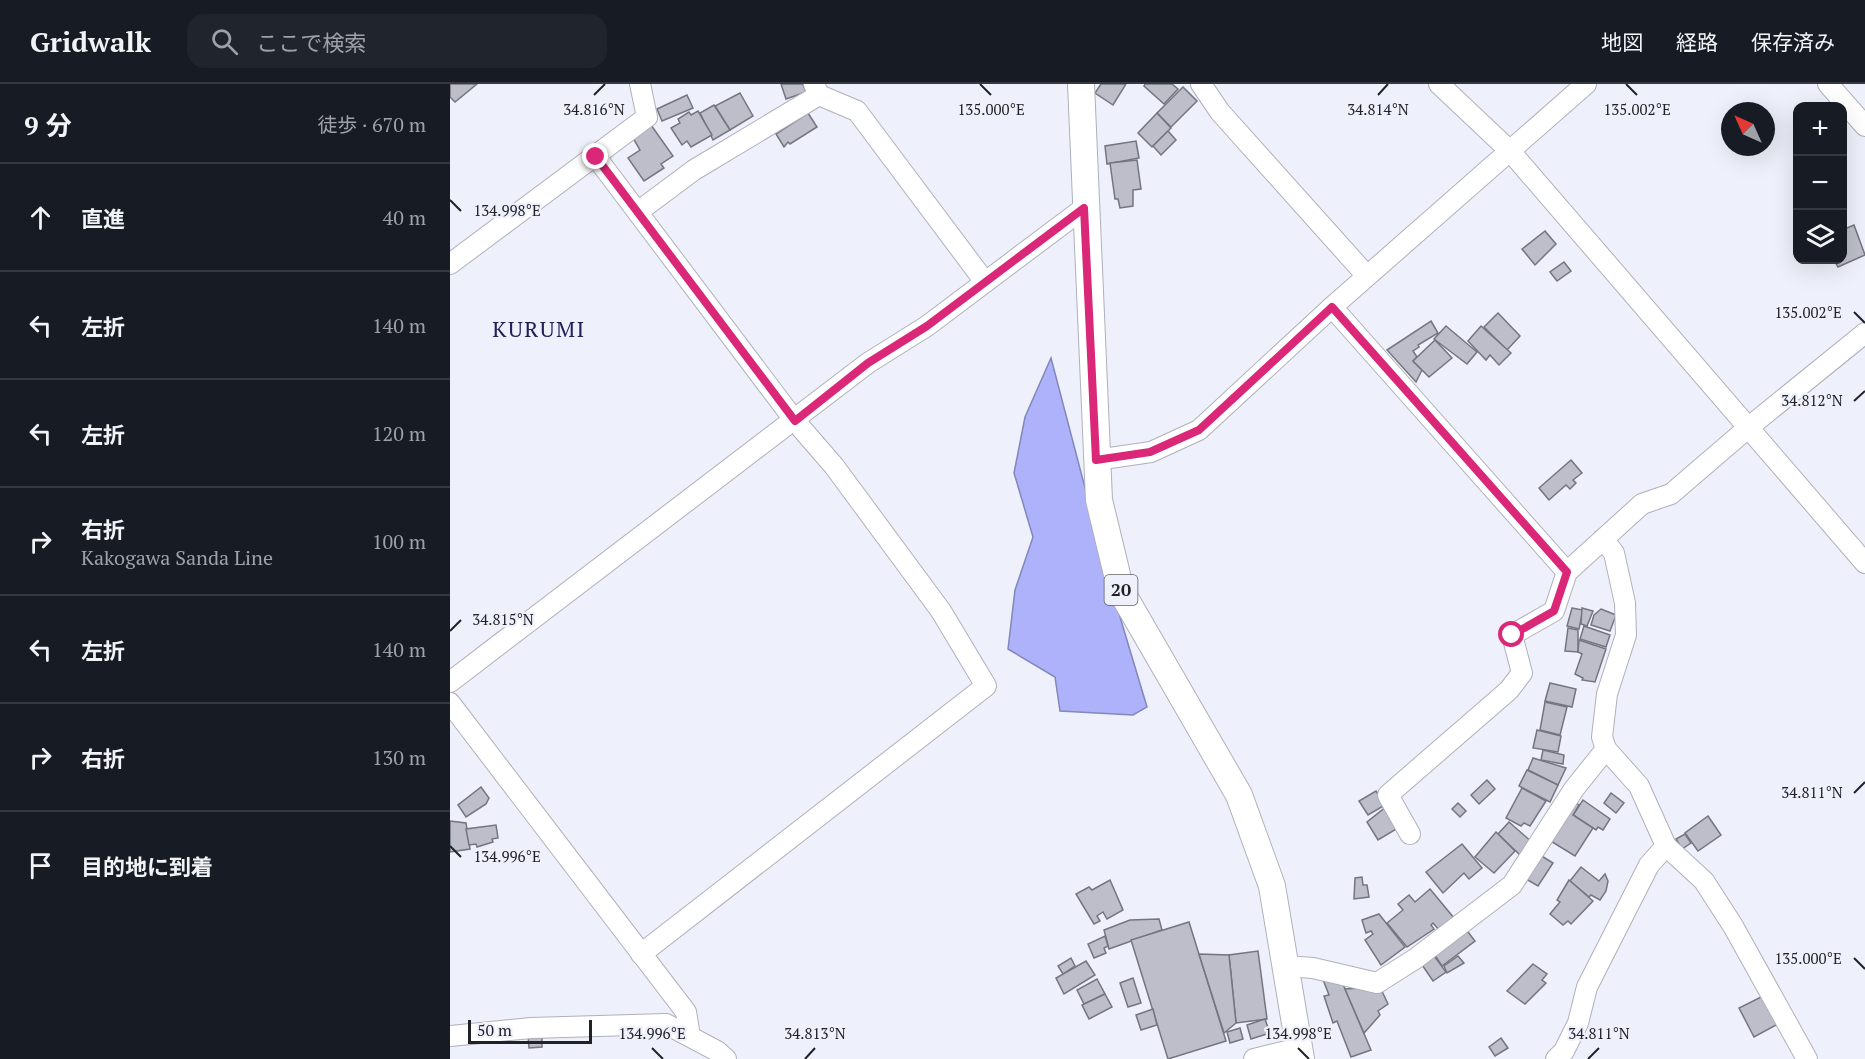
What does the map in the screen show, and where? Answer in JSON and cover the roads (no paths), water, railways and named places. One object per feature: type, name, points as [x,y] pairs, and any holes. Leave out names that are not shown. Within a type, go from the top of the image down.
[{"type":"main road","name":"20","points":[[1081,84],[1084,208],[1099,500],[1121,591],[1239,795],[1272,886],[1300,1054]]},
{"type":"street","points":[[450,264],[647,117],[640,84]]},
{"type":"street","points":[[1201,84],[1220,112],[1367,276]]},
{"type":"street","points":[[1439,84],[1510,151],[1865,563]]},
{"type":"street","points":[[1096,460],[1150,452],[1199,430],[1332,307],[1586,84]]},
{"type":"street","points":[[1828,84],[1865,126]]},
{"type":"street","points":[[639,211],[694,170],[816,90],[857,111],[985,282]]},
{"type":"street","points":[[596,157],[639,211],[795,421],[834,466],[941,611],[986,686],[641,954]]},
{"type":"street","points":[[450,682],[795,421],[868,363],[927,326],[1084,208]]},
{"type":"street","points":[[1332,307],[1567,572]]},
{"type":"street","points":[[1410,834],[1388,795],[1509,690],[1522,673],[1512,635],[1554,611],[1567,572],[1642,504],[1671,494],[1865,333]]},
{"type":"street","points":[[1603,539],[1614,554],[1625,603],[1626,635],[1607,694],[1602,737],[1606,749],[1639,786],[1666,846],[1704,881],[1764,979],[1807,1059]]},
{"type":"street","points":[[450,703],[686,1012],[690,1036]]},
{"type":"street","points":[[1286,966],[1313,968],[1377,983],[1415,959],[1512,885],[1574,789],[1606,749]]},
{"type":"street","points":[[1556,1059],[1564,1051],[1578,1023],[1587,987],[1649,865],[1666,846]]},
{"type":"street","points":[[450,1036],[531,1028],[609,1028],[666,1024],[717,1051],[726,1059]]},
{"type":"street","points":[[1254,1059],[1300,1054]]},
{"type":"water","points":[[1051,358],[1111,587],[1147,707],[1133,715],[1060,711],[1055,677],[1008,649],[1015,590],[1033,537],[1014,473],[1025,417]]},
{"type":"district","name":"KURUMI","points":[[539,329]]}]
